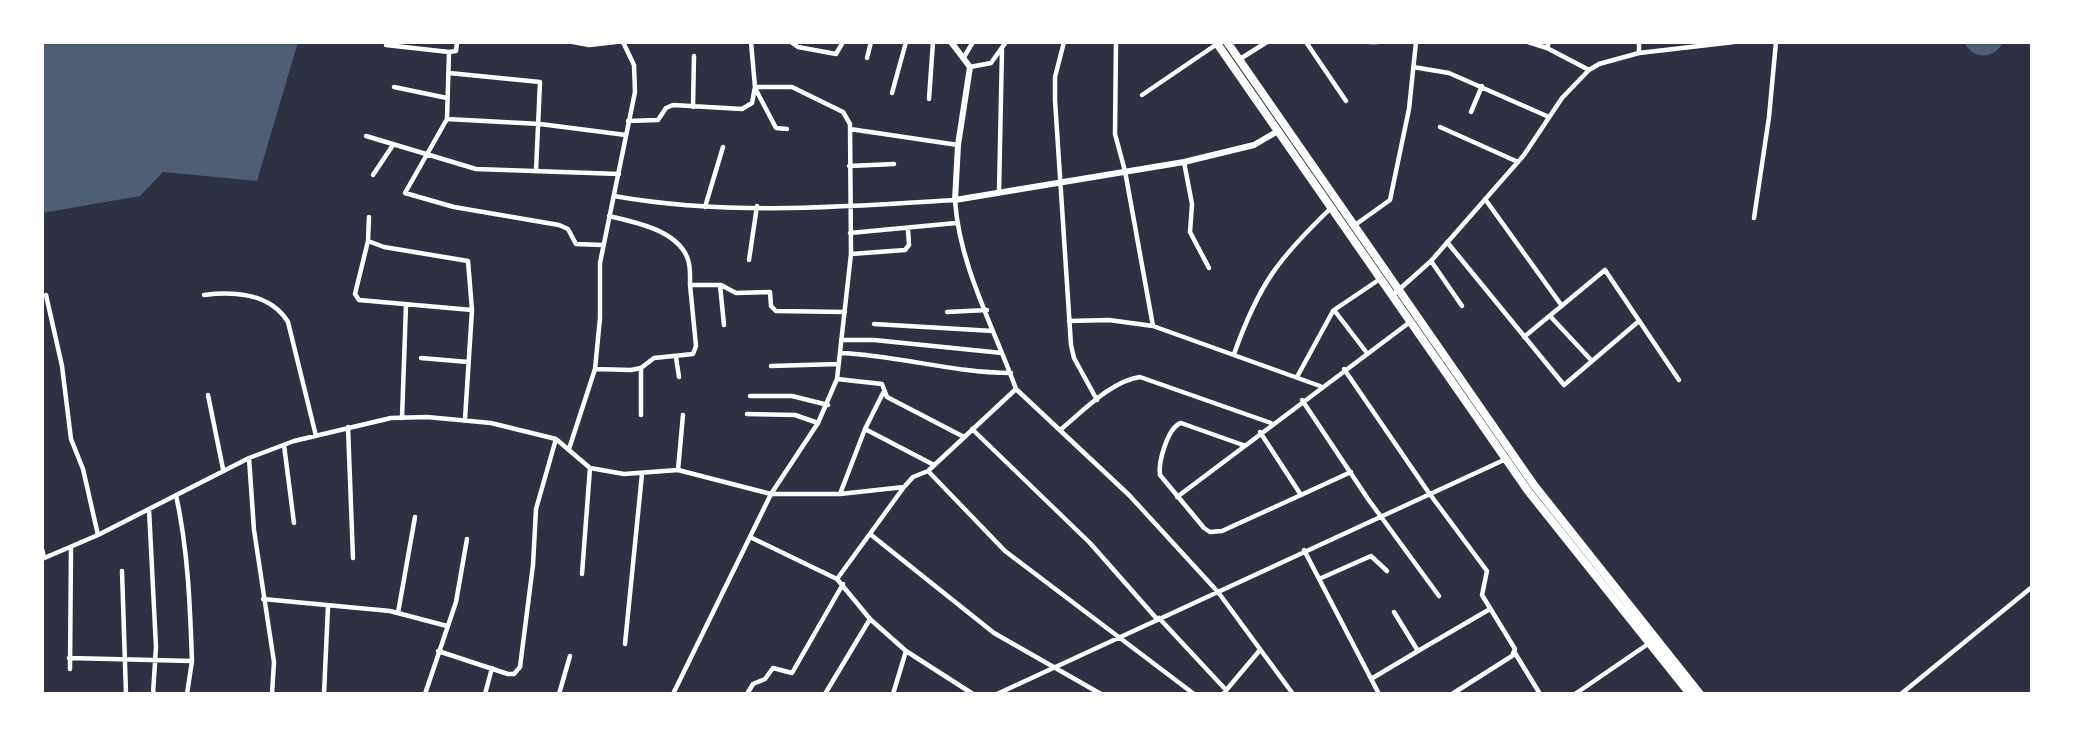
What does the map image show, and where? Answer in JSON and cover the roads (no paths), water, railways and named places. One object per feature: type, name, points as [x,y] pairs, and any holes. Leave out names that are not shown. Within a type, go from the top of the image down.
[{"type":"highway","points":[[1227,42],[1355,225],[1396,292],[1534,485],[1700,694]]},
{"type":"highway","points":[[1217,43],[1381,279],[1396,292],[1411,322],[1506,459],[1648,644],[1690,694]]},
{"type":"street","points":[[386,45],[449,52],[456,51],[457,42]]},
{"type":"street","points":[[573,42],[589,45],[616,42]]},
{"type":"street","points":[[569,449],[595,369],[603,246],[636,75],[623,42]]},
{"type":"street","points":[[628,121],[659,120],[668,107],[747,108],[752,103],[754,87],[751,42]]},
{"type":"street","points":[[792,42],[798,47],[836,54],[843,42]]},
{"type":"street","points":[[867,58],[871,42]]},
{"type":"street","points":[[892,93],[906,42]]},
{"type":"street","points":[[929,99],[933,42]]},
{"type":"street","points":[[951,42],[970,67],[958,145],[955,200],[957,223],[993,331],[1016,389],[1129,495],[1218,592],[1293,694]]},
{"type":"street","points":[[964,57],[973,42]]},
{"type":"street","points":[[970,67],[990,63],[1006,42]]},
{"type":"street","points":[[1064,42],[1055,77],[1069,321],[1074,358],[1097,400]]},
{"type":"street","points":[[1116,42],[1115,134],[1125,171],[1153,326]]},
{"type":"street","points":[[1239,60],[1267,42]]},
{"type":"street","points":[[1306,42],[1346,101]]},
{"type":"street","points":[[1370,42],[1378,42]]},
{"type":"street","points":[[1355,225],[1390,200],[1409,109],[1416,42]]},
{"type":"street","points":[[1528,42],[1547,48],[1589,70]]},
{"type":"street","points":[[1547,48],[1549,42]]},
{"type":"street","points":[[1639,42],[1639,53]]},
{"type":"street","points":[[1396,292],[1430,261],[1518,162],[1549,117],[1589,70],[1600,64],[1639,53],[1698,44],[1734,42]]},
{"type":"street","points":[[1754,218],[1769,117],[1776,42]]},
{"type":"street","points":[[1142,95],[1217,43]]},
{"type":"street","points":[[999,192],[1002,50]]},
{"type":"street","points":[[449,52],[447,119],[407,186],[408,195],[454,207],[559,225],[568,229],[576,244],[603,246]]},
{"type":"street","points":[[693,107],[694,56]]},
{"type":"street","points":[[1413,67],[1448,73],[1549,117]]},
{"type":"street","points":[[449,73],[538,80],[541,86],[536,171]]},
{"type":"street","points":[[673,694],[771,494],[818,423],[837,379],[850,254],[850,129],[843,112],[806,93],[782,85],[754,87]]},
{"type":"street","points":[[1471,112],[1482,86]]},
{"type":"street","points":[[394,87],[447,98]]},
{"type":"street","points":[[754,87],[776,128],[787,129]]},
{"type":"street","points":[[447,119],[540,124],[626,135]]},
{"type":"street","points":[[1440,127],[1518,162]]},
{"type":"street","points":[[850,129],[958,145]]},
{"type":"street","points":[[614,196],[705,207],[848,207],[955,200],[1184,162],[1254,145],[1278,131]]},
{"type":"street","points":[[366,136],[425,156],[476,169],[619,174]]},
{"type":"street","points":[[373,175],[393,145]]},
{"type":"street","points":[[705,207],[723,147]]},
{"type":"street","points":[[1184,162],[1192,204],[1190,232],[1209,268]]},
{"type":"street","points":[[849,166],[894,164]]},
{"type":"street","points":[[1485,199],[1562,306]]},
{"type":"street","points":[[749,260],[757,206]]},
{"type":"street","points":[[1234,354],[1258,292],[1299,238],[1332,208]]},
{"type":"street","points":[[595,369],[641,368],[654,358],[691,355],[696,350],[689,262],[684,250],[674,240],[644,226],[610,216]]},
{"type":"street","points":[[369,217],[368,241],[356,298],[472,310]]},
{"type":"street","points":[[850,233],[957,223]]},
{"type":"street","points":[[850,254],[905,250],[909,245],[908,229]]},
{"type":"street","points":[[368,241],[384,247],[465,259],[472,310],[465,419]]},
{"type":"street","points":[[1447,242],[1564,385],[1639,321]]},
{"type":"street","points":[[1430,261],[1462,306]]},
{"type":"street","points":[[1524,337],[1605,270],[1679,380]]},
{"type":"street","points":[[1297,377],[1334,310],[1381,279]]},
{"type":"street","points":[[690,285],[720,285],[742,294],[770,292],[771,306],[776,311],[845,312]]},
{"type":"street","points":[[720,285],[724,325]]},
{"type":"street","points":[[204,295],[223,293],[248,296],[281,310],[288,322],[316,436]]},
{"type":"street","points":[[46,295],[62,366],[71,439],[83,469],[98,535]]},
{"type":"street","points":[[402,418],[406,305]]},
{"type":"street","points":[[947,312],[987,310]]},
{"type":"street","points":[[1334,310],[1367,353]]},
{"type":"street","points":[[1550,316],[1592,361]]},
{"type":"street","points":[[1069,321],[1109,320],[1153,326],[1321,386]]},
{"type":"street","points":[[1177,496],[1302,400],[1411,322]]},
{"type":"street","points":[[874,324],[993,331]]},
{"type":"street","points":[[841,340],[874,340],[1002,353]]},
{"type":"street","points":[[840,353],[870,354],[973,373],[1010,373]]},
{"type":"street","points":[[676,357],[679,377]]},
{"type":"street","points":[[421,358],[468,362]]},
{"type":"street","points":[[771,366],[838,364]]},
{"type":"street","points":[[641,368],[641,415]]},
{"type":"street","points":[[1345,369],[1429,493],[1488,570],[1482,594],[1540,694]]},
{"type":"street","points":[[1060,430],[1097,400],[1132,378],[1140,377],[1271,424]]},
{"type":"street","points":[[837,379],[880,383],[887,397],[964,437]]},
{"type":"street","points":[[836,579],[913,477],[928,471],[1016,389]]},
{"type":"street","points":[[840,494],[865,429],[884,393]]},
{"type":"street","points":[[208,395],[223,469]]},
{"type":"street","points":[[750,396],[792,396],[828,405]]},
{"type":"street","points":[[1302,400],[1440,596]]},
{"type":"street","points":[[747,414],[795,415],[818,423]]},
{"type":"street","points":[[678,470],[683,415]]},
{"type":"street","points":[[42,549],[43,559],[71,548],[223,469],[284,445],[348,427],[402,418],[465,419],[556,439],[590,468],[642,474],[678,470],[771,494],[840,494],[904,487]]},
{"type":"street","points":[[1242,445],[1181,423],[1176,424],[1159,467],[1163,481],[1204,528],[1215,533],[1351,472]]},
{"type":"street","points":[[348,427],[353,558]]},
{"type":"street","points":[[865,429],[934,465]]},
{"type":"street","points":[[972,429],[1090,543],[1224,692],[1260,650]]},
{"type":"street","points":[[1260,432],[1301,495]]},
{"type":"street","points":[[438,651],[514,674],[520,667],[533,565],[536,509],[556,439]]},
{"type":"street","points":[[284,445],[294,523]]},
{"type":"street","points":[[249,458],[263,599],[274,662],[272,694]]},
{"type":"street","points":[[997,694],[1506,459]]},
{"type":"street","points":[[582,575],[590,468]]},
{"type":"street","points":[[928,471],[1005,551],[1116,638],[1194,694]]},
{"type":"street","points":[[625,645],[642,474]]},
{"type":"street","points":[[176,495],[189,578],[192,660],[187,694]]},
{"type":"street","points":[[149,509],[155,661],[153,694]]},
{"type":"street","points":[[398,613],[415,517]]},
{"type":"street","points":[[870,534],[994,633],[1101,694]]},
{"type":"street","points":[[750,537],[844,583],[870,618],[906,651],[973,694]]},
{"type":"street","points":[[425,694],[456,603],[467,539]]},
{"type":"street","points":[[70,669],[71,548]]},
{"type":"street","points":[[1304,550],[1379,694]]},
{"type":"street","points":[[1319,579],[1371,556],[1387,571]]},
{"type":"street","points":[[122,571],[126,694]]},
{"type":"street","points":[[747,694],[753,684],[765,679],[773,668],[788,673],[794,670],[844,583]]},
{"type":"street","points":[[1901,694],[2032,587]]},
{"type":"street","points":[[263,599],[398,613],[447,626]]},
{"type":"street","points":[[324,694],[328,606]]},
{"type":"street","points":[[1371,679],[1490,610]]},
{"type":"street","points":[[1394,612],[1418,652]]},
{"type":"street","points":[[825,694],[870,618]]},
{"type":"street","points":[[1575,694],[1648,644]]},
{"type":"street","points":[[893,694],[906,651]]},
{"type":"street","points":[[1452,694],[1515,653]]},
{"type":"street","points":[[559,694],[570,656]]},
{"type":"street","points":[[69,658],[192,660]]},
{"type":"street","points":[[485,694],[492,668]]},
{"type":"water","points":[[42,42],[298,42],[257,181],[163,172],[140,196],[42,213]]},
{"type":"water","points":[[1964,42],[2003,42],[1994,52],[1983,56],[1973,52]]}]
